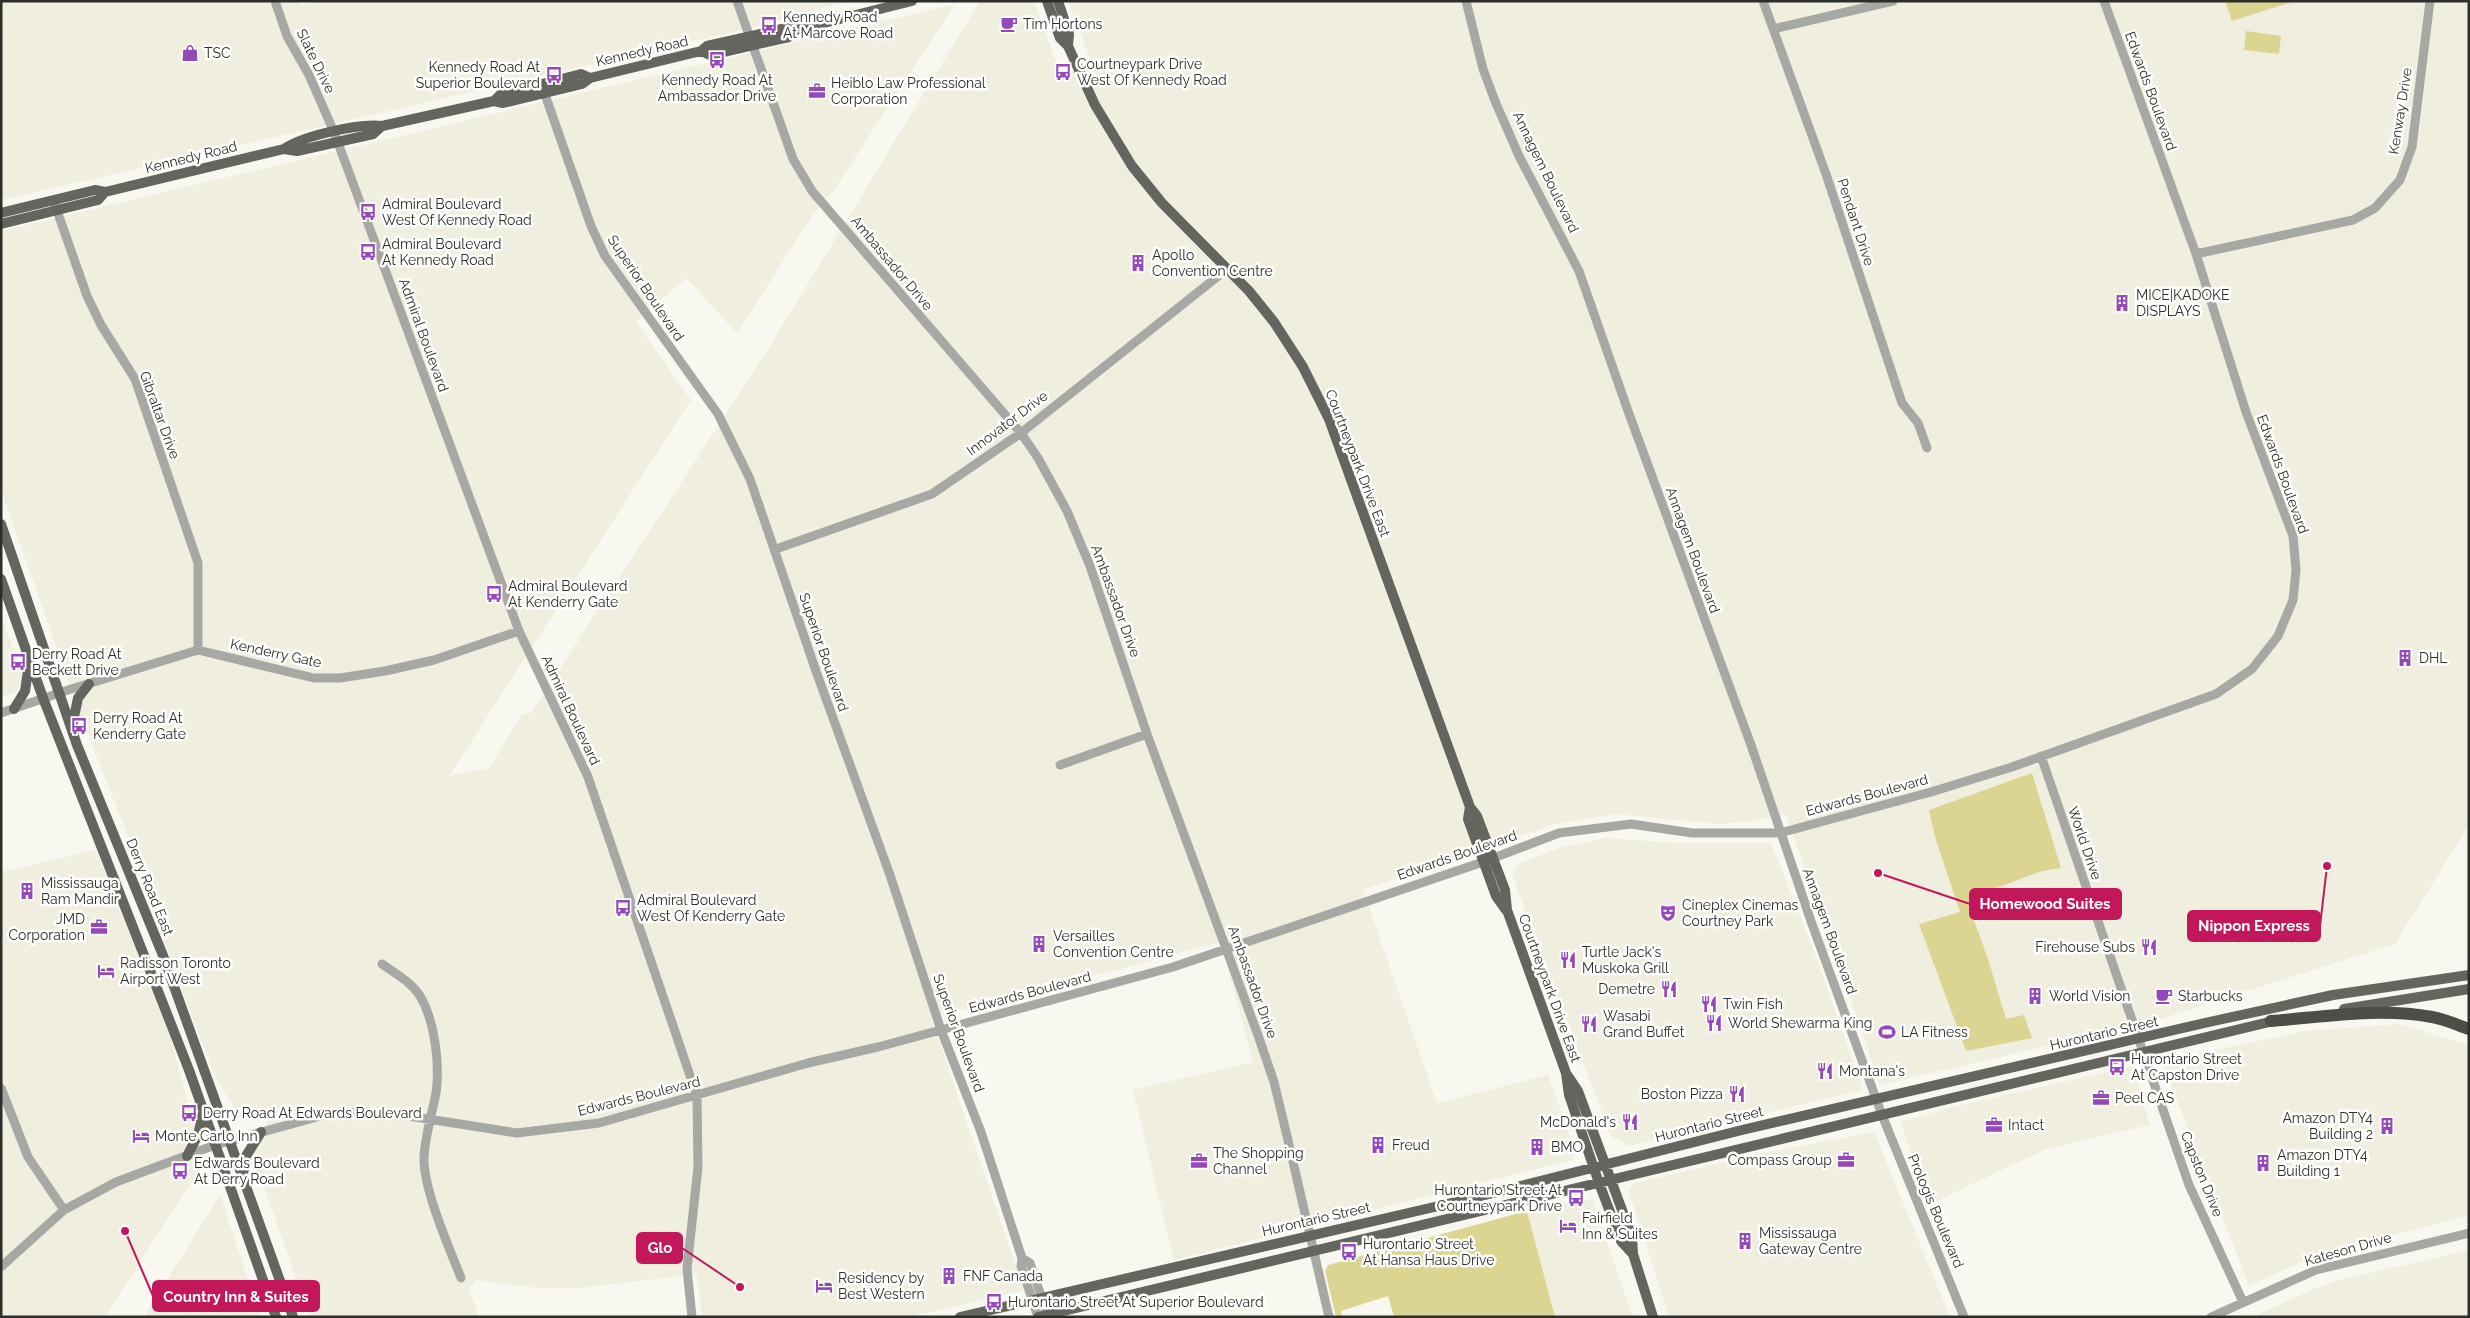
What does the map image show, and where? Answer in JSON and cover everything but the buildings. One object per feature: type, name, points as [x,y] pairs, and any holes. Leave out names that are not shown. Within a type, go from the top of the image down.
[{"type":"highway","points":[[2271,1020],[2391,1014],[2433,1017],[2469,1029]]},
{"type":"main road","name":"Kennedy Road","points":[[1,224],[96,190],[105,192],[284,149],[294,142],[335,137],[370,124],[382,126],[494,101],[503,103],[543,88],[582,84],[590,78],[701,52],[707,46],[751,41],[786,28],[796,30],[912,1]]},
{"type":"main road","name":"Courtneypark Drive East","points":[[1047,1],[1060,38],[1068,46],[1095,105],[1132,166],[1162,203],[1249,291],[1274,322],[1303,367],[1329,419],[1470,807],[1477,816],[1488,860],[1505,890],[1507,910],[1567,1076],[1569,1095],[1593,1167],[1621,1241],[1633,1254]]},
{"type":"main road","name":"Courtneypark Drive East","points":[[1058,1],[1069,34],[1068,46]]},
{"type":"main road","name":"Kennedy Road","points":[[1,213],[55,205]]},
{"type":"main road","name":"Derry Road East","points":[[1,524],[88,772],[162,953],[293,1317]]},
{"type":"main road","name":"Derry Road East","points":[[1,579],[43,698],[189,1070],[276,1317]]},
{"type":"main road","points":[[14,709],[25,691],[30,660]]},
{"type":"main road","points":[[72,728],[78,698],[89,684]]},
{"type":"main road","points":[[74,778],[88,772]]},
{"type":"main road","points":[[92,824],[106,818]]},
{"type":"main road","name":"Hurontario Street","points":[[960,1317],[1427,1208],[1877,1099],[2138,1039],[2333,995],[2469,975]]},
{"type":"main road","name":"Hurontario Street","points":[[1043,1316],[2271,1020],[2469,989]]},
{"type":"main road","points":[[175,1033],[189,1029]]},
{"type":"main road","points":[[189,1070],[202,1065]]},
{"type":"main road","name":"Courtneypark Drive East","points":[[1567,1076],[1578,1091],[1632,1237],[1633,1254]]},
{"type":"main road","points":[[187,1156],[198,1135],[204,1112]]},
{"type":"main road","points":[[243,1177],[246,1156],[260,1132]]},
{"type":"main road","points":[[1633,1254],[1653,1317]]},
{"type":"street","name":"Slate Drive","points":[[276,1],[287,36],[309,75],[335,137]]},
{"type":"street","name":"Ambassador Drive","points":[[737,1],[793,159],[812,191],[1021,433],[1038,458],[1069,516],[1090,566],[1147,734],[1274,1082],[1329,1317]]},
{"type":"street","name":"Annagem Boulevard","points":[[1466,1],[1483,69],[1495,101],[1519,156],[1579,271],[1628,411],[1751,745],[1780,833],[1882,1115]]},
{"type":"street","name":"Pendant Drive","points":[[1763,1],[1826,174],[1902,403],[1918,423],[1927,448]]},
{"type":"street","points":[[1773,29],[1893,1]]},
{"type":"street","name":"Edwards Boulevard","points":[[1,1268],[64,1210],[116,1182],[230,1140],[324,1115],[364,1112],[431,1119],[488,1129],[527,1132],[598,1123],[808,1063],[941,1030],[1227,950],[1488,860],[1559,833],[1631,824],[1692,833],[1780,833],[1931,792],[2041,756],[2216,694],[2252,669],[2265,656],[2278,636],[2293,600],[2296,570],[2292,536],[2246,412],[2196,254],[2104,1]]},
{"type":"street","name":"Kenway Drive","points":[[2196,254],[2353,220],[2375,208],[2400,180],[2412,147],[2430,1]]},
{"type":"street","name":"Superior Boulevard","points":[[543,88],[591,226],[605,256],[725,426],[750,478],[776,549],[817,674],[890,875],[941,1030],[981,1132],[1022,1258],[1030,1264],[1036,1298],[1043,1316]]},
{"type":"street","name":"Admiral Boulevard","points":[[335,137],[518,631],[588,777],[696,1096],[698,1167],[687,1269],[692,1317]]},
{"type":"street","name":"Gibraltar Drive","points":[[55,205],[87,296],[101,325],[135,379],[198,562],[198,650]]},
{"type":"street","name":"Innovator Drive","points":[[776,549],[932,494],[1021,433],[1226,269]]},
{"type":"street","name":"Kenderry Gate","points":[[198,650],[314,678],[340,678],[385,671],[434,660],[518,631]]},
{"type":"street","points":[[1,713],[198,650]]},
{"type":"street","points":[[1060,765],[1147,734]]},
{"type":"street","name":"World Drive","points":[[2041,756],[2142,1052]]},
{"type":"street","points":[[382,964],[404,979],[420,996],[430,1026],[438,1058],[438,1076],[424,1158],[432,1200],[461,1278]]},
{"type":"street","name":"Capston Drive","points":[[2142,1052],[2188,1185],[2244,1302]]},
{"type":"street","points":[[1,1088],[28,1158],[64,1210]]},
{"type":"street","name":"Prologis Boulevard","points":[[1882,1115],[1964,1317]]},
{"type":"street","name":"Kateson Drive","points":[[2211,1317],[2333,1265],[2469,1233]]},
{"type":"shaded area","points":[[1,1],[299,1],[301,6],[315,1],[848,1],[763,25],[1,200]]},
{"type":"shaded area","points":[[980,1],[1034,1],[1060,72],[1093,66],[1068,1],[2225,1],[2233,21],[2296,1],[2469,1],[2469,825],[2395,944],[2147,1023],[1880,1085],[1786,814],[1745,822],[1717,824],[1615,814],[1555,824],[1363,890],[1437,1103],[1548,1075],[1576,1153],[1572,1160],[1174,1260],[1133,1090],[1253,1062],[1221,942],[1019,996],[931,1017],[1024,1290],[910,1317],[702,1317],[697,1274],[580,1288],[538,1288],[476,1280],[469,1290],[479,1317],[310,1317],[253,1156],[271,1113],[243,1122],[215,1077],[159,929],[134,851],[81,717],[1,490],[1,231],[955,4],[834,190],[812,216],[737,333],[686,278],[636,322],[691,400],[449,776],[489,768],[522,714],[531,713],[767,351]]},
{"type":"shaded area","points":[[2225,1],[2296,1],[2232,21]]},
{"type":"shaded area","points":[[2246,31],[2281,36],[2279,54],[2244,50]]},
{"type":"shaded area","points":[[1,616],[23,676],[16,692],[1,697]]},
{"type":"shaded area","points":[[2032,773],[2061,868],[2042,871],[1972,897],[1973,902],[1968,904],[1988,959],[2006,1019],[2024,1015],[2032,1038],[1966,1051],[1919,924],[1960,912],[1935,837],[1929,810]]},
{"type":"shaded area","points":[[1606,838],[1675,843],[1771,843],[1816,957],[1863,1090],[1629,1146],[1611,1136],[1512,875],[1517,864],[1562,847]]},
{"type":"shaded area","points":[[96,850],[170,1036],[204,1162],[105,1317],[1,1317],[1,872]]},
{"type":"shaded area","points":[[2399,1024],[2469,1045],[2469,1215],[2310,1258],[2249,1286],[2165,1069],[2172,1059],[2306,1031]]},
{"type":"shaded area","points":[[2132,1066],[2150,1125],[2046,1149],[1930,1204],[1900,1122],[1945,1109]]},
{"type":"shaded area","points":[[1874,1132],[1950,1317],[1669,1317],[1629,1191],[1634,1183],[1763,1153]]},
{"type":"shaded area","points":[[220,1195],[261,1317],[144,1317]]},
{"type":"shaded area","points":[[1592,1199],[1633,1317],[1555,1317],[1527,1211]]},
{"type":"shaded area","points":[[1527,1211],[1555,1317],[1394,1317],[1388,1296],[1341,1311],[1342,1317],[1336,1317],[1325,1271],[1328,1265]]},
{"type":"shaded area","points":[[2469,1250],[2469,1317],[2253,1317],[2313,1289],[2340,1280]]},
{"type":"place","name":"Tim Hortons","points":[[1009,24]]},
{"type":"place","name":"Kennedy Road At Marcove Road","points":[[769,25]]},
{"type":"place","name":"TSC","points":[[190,53]]},
{"type":"place","name":"Kennedy Road At Ambassador Drive","points":[[717,60]]},
{"type":"place","name":"Courtneypark Drive West Of Kennedy Road","points":[[1063,72]]},
{"type":"place","name":"Kennedy Road At Superior Boulevard","points":[[554,75]]},
{"type":"place","name":"Heiblo Law Professional Corporation","points":[[817,91]]},
{"type":"place","name":"Admiral Boulevard West Of Kennedy Road","points":[[368,212]]},
{"type":"place","name":"Admiral Boulevard At Kennedy Road","points":[[368,252]]},
{"type":"place","name":"Apollo Convention Centre","points":[[1138,263]]},
{"type":"place","name":"MICE|KADOKE DISPLAYS","points":[[2122,303]]},
{"type":"place","name":"Admiral Boulevard At Kenderry Gate","points":[[494,594]]},
{"type":"place","name":"DHL","points":[[2405,658]]},
{"type":"place","name":"Derry Road At Beckett Drive","points":[[18,662]]},
{"type":"place","name":"Derry Road At Kenderry Gate","points":[[79,726]]},
{"type":"place","name":"Nippon Express","points":[[2327,866]]},
{"type":"place","name":"Homewood Suites","points":[[1878,873]]},
{"type":"place","name":"Mississauga Ram Mandir","points":[[27,891]]},
{"type":"place","name":"Admiral Boulevard West Of Kenderry Gate","points":[[623,908]]},
{"type":"place","name":"Cineplex Cinemas Courtney Park","points":[[1668,913]]},
{"type":"place","name":"JMD Corporation","points":[[99,927]]},
{"type":"place","name":"Versailles Convention Centre","points":[[1039,944]]},
{"type":"place","name":"Firehouse Subs","points":[[2149,947]]},
{"type":"place","name":"Turtle Jack's Muskoka Grill","points":[[1568,960]]},
{"type":"place","name":"Radisson Toronto Airport West","points":[[106,971]]},
{"type":"place","name":"Demetre","points":[[1669,989]]},
{"type":"place","name":"World Vision","points":[[2035,996]]},
{"type":"place","name":"Starbucks","points":[[2164,996]]},
{"type":"place","name":"Twin Fish","points":[[1709,1004]]},
{"type":"place","name":"World Shewarma King","points":[[1714,1023]]},
{"type":"place","name":"Wasabi Grand Buffet","points":[[1589,1024]]},
{"type":"place","name":"LA Fitness","points":[[1887,1032]]},
{"type":"place","name":"Hurontario Street At Capston Drive","points":[[2117,1067]]},
{"type":"place","name":"Montana's","points":[[1825,1071]]},
{"type":"place","name":"Boston Pizza","points":[[1737,1094]]},
{"type":"place","name":"Peel CAS","points":[[2101,1098]]},
{"type":"place","name":"Derry Road At Edwards Boulevard","points":[[189,1113]]},
{"type":"place","name":"McDonald's","points":[[1630,1122]]},
{"type":"place","name":"Intact","points":[[1994,1125]]},
{"type":"place","name":"Amazon DTY4 Building 2","points":[[2387,1126]]},
{"type":"place","name":"Monte Carlo Inn","points":[[141,1136]]},
{"type":"place","name":"Freud","points":[[1378,1145]]},
{"type":"place","name":"BMO","points":[[1537,1147]]},
{"type":"place","name":"Compass Group","points":[[1846,1160]]},
{"type":"place","name":"The Shopping Channel","points":[[1199,1161]]},
{"type":"place","name":"Amazon DTY4 Building 1","points":[[2263,1163]]},
{"type":"place","name":"Edwards Boulevard At Derry Road","points":[[180,1171]]},
{"type":"place","name":"Hurontario Street At Courtneypark Drive","points":[[1576,1198]]},
{"type":"place","name":"Fairfield Inn & Suites","points":[[1568,1226]]},
{"type":"place","name":"Country Inn & Suites","points":[[125,1231]]},
{"type":"place","name":"Mississauga Gateway Centre","points":[[1745,1241]]},
{"type":"place","name":"Hurontario Street At Hansa Haus Drive","points":[[1349,1252]]},
{"type":"place","name":"FNF Canada","points":[[949,1276]]},
{"type":"place","name":"Residency by Best Western","points":[[824,1286]]},
{"type":"place","name":"Glo","points":[[740,1287]]},
{"type":"place","name":"Hurontario Street At Superior Boulevard","points":[[994,1302]]}]
